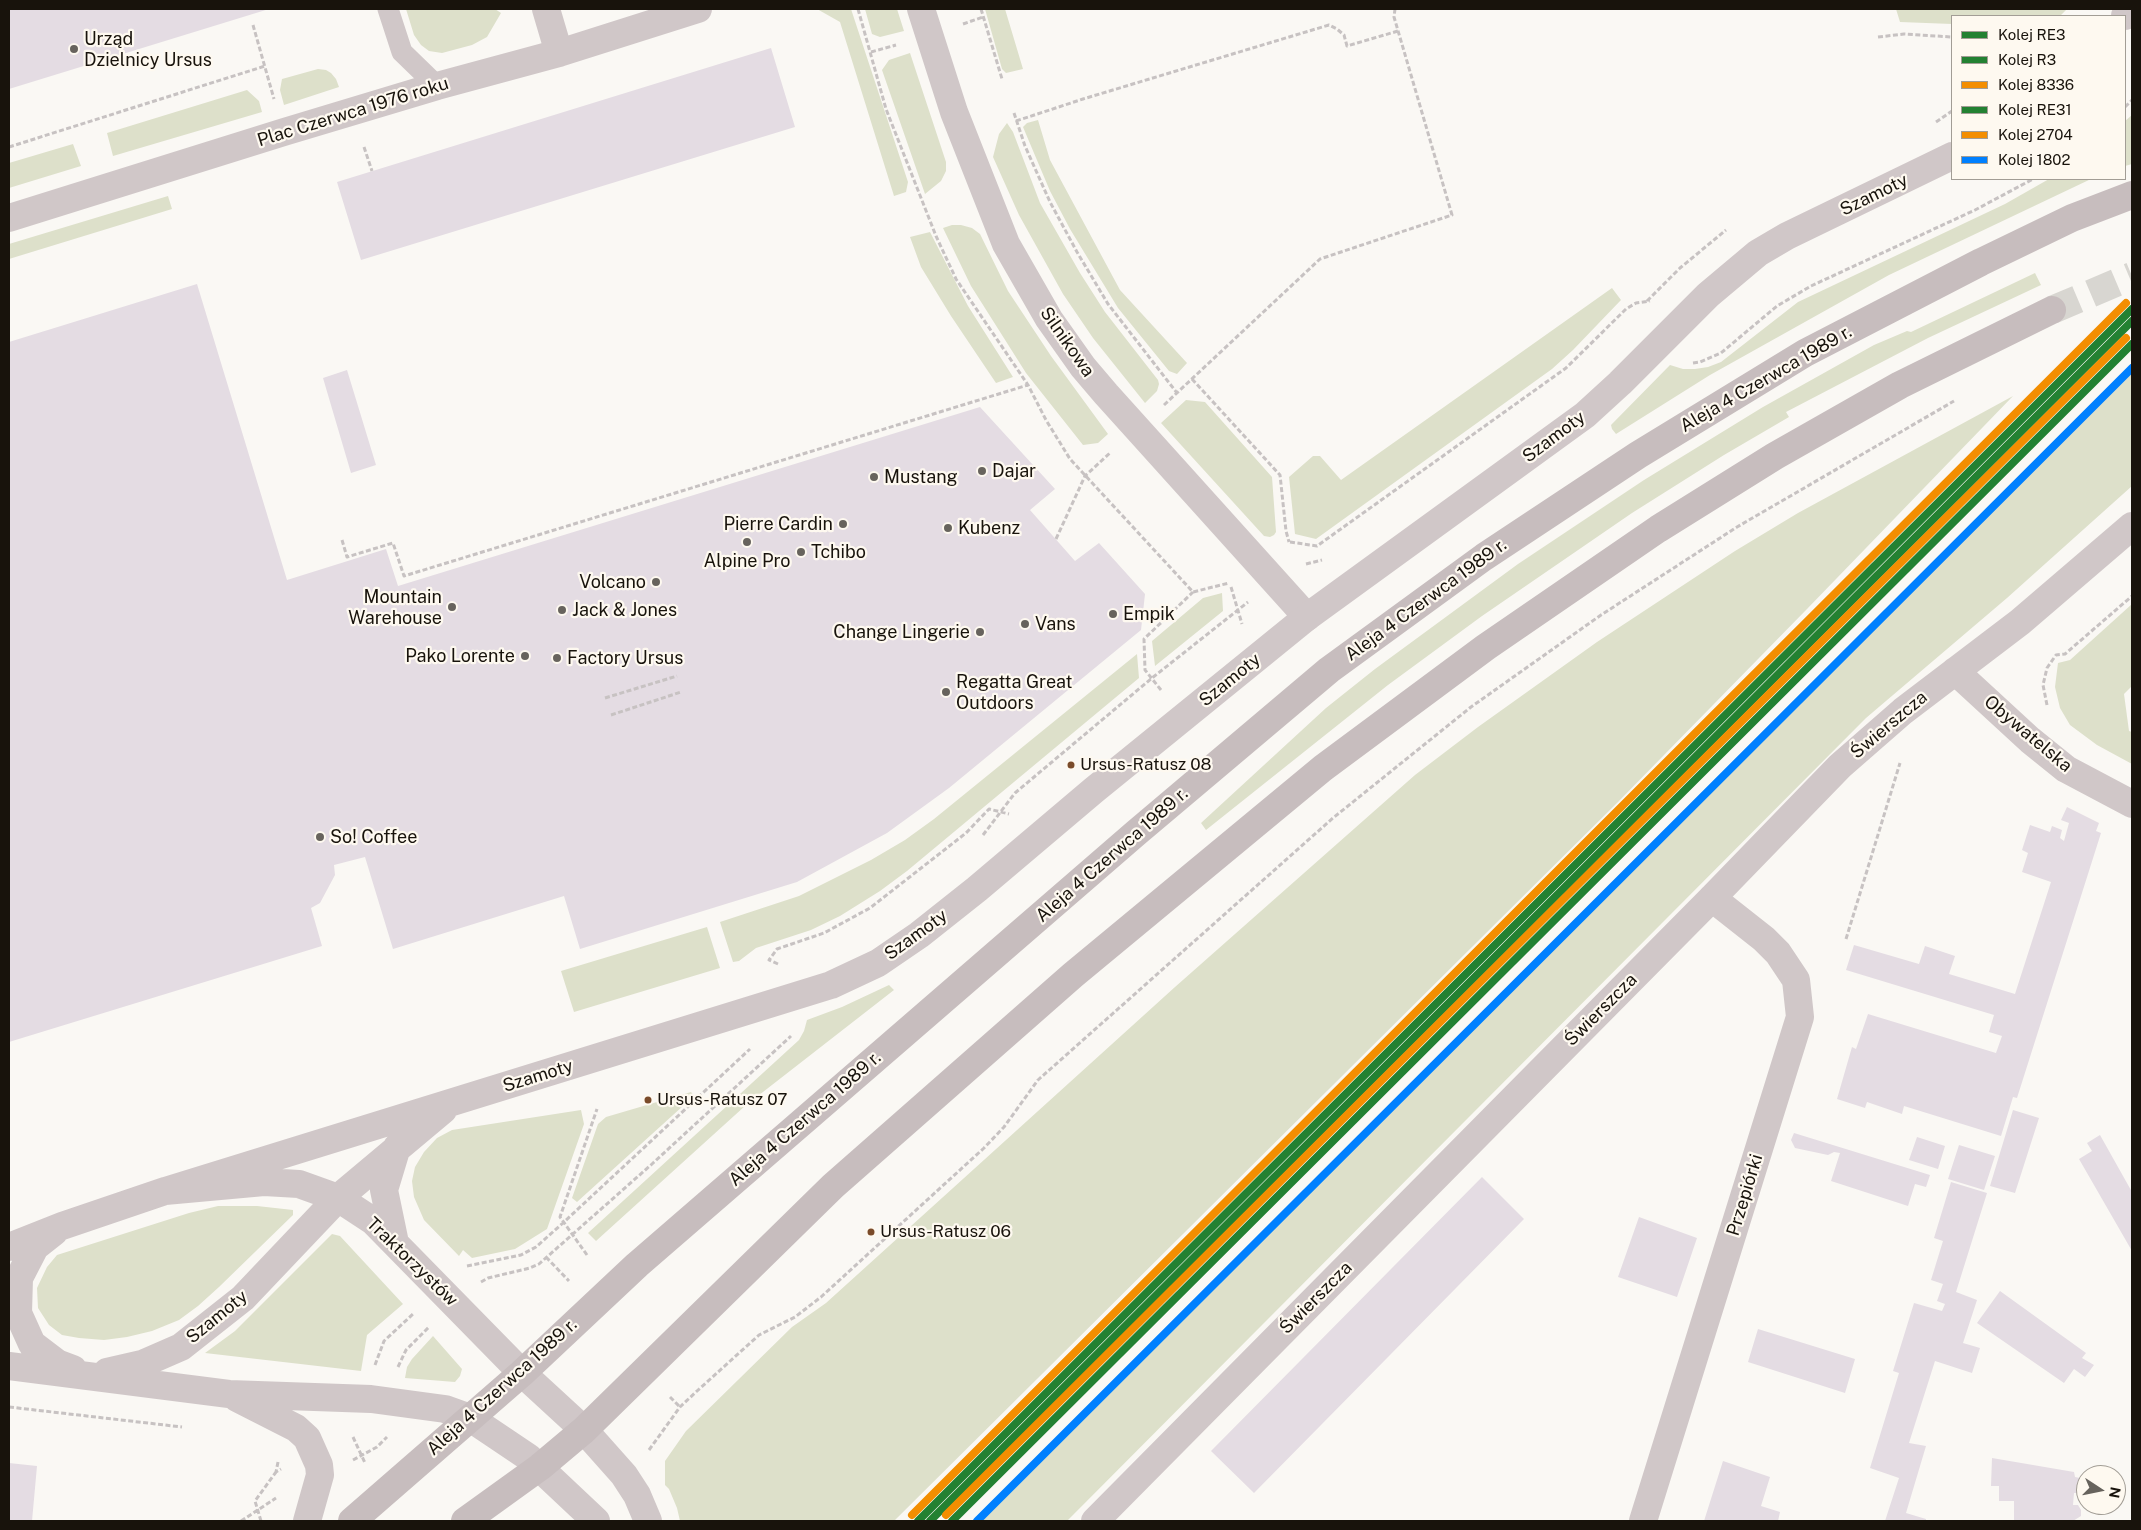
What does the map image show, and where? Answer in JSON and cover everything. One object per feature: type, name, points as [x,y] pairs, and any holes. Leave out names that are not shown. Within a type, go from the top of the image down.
[{"type":"main road","name":"Aleja 4 Czerwca 1989 r.","points":[[352,1521],[522,1373],[625,1276],[1136,833],[1329,670],[1468,568],[1638,455],[1805,353],[1981,262],[2072,218],[2132,195]]},
{"type":"main road","points":[[465,1521],[540,1467],[584,1430],[833,1186],[1073,975],[1323,768],[1486,647],[1658,529],[1776,456],[1900,385],[2052,310]]},
{"type":"street","points":[[546,9],[559,53]]},
{"type":"street","name":"Plac Czerwca 1976 roku","points":[[9,218],[284,132],[438,86],[559,53],[698,9]]},
{"type":"street","name":"Silnikowa","points":[[921,9],[954,112],[1006,244],[1049,319],[1077,359],[1106,394],[1307,617]]},
{"type":"street","name":"Szamoty","points":[[165,1191],[831,985],[878,963],[927,929],[1307,617],[1585,415],[1708,296],[1758,253],[1787,236],[1951,156]]},
{"type":"street","name":"Świerszcza","points":[[1095,1521],[1712,898],[1840,766],[1902,711],[2020,622],[2132,526]]},
{"type":"street","name":"Obywatelska","points":[[1955,671],[2030,740],[2066,769],[2132,804]]},
{"type":"street","name":"Przepiórki","points":[[1643,1521],[1800,1017],[1796,980],[1778,953],[1764,939],[1712,898]]},
{"type":"street","name":"Szamoty","points":[[91,1376],[142,1364],[181,1347],[243,1298],[338,1198],[454,1101]]},
{"type":"street","points":[[395,1243],[384,1190],[397,1147]]},
{"type":"street","name":"Traktorzystów","points":[[9,1246],[165,1191],[264,1182],[299,1184],[338,1198],[372,1221],[522,1373],[584,1430],[624,1476],[637,1495],[648,1521]]},
{"type":"street","name":"Traktorzystów","points":[[62,1226],[34,1247],[19,1278],[18,1313],[32,1344],[57,1363],[91,1376]]},
{"type":"street","name":"Traktorzystów","points":[[9,1366],[229,1394],[371,1399],[445,1408],[470,1418],[515,1447],[540,1467],[596,1521]]},
{"type":"street","points":[[229,1394],[296,1428],[307,1438],[319,1465],[320,1475],[308,1521]]},
{"type":"lane","points":[[388,9],[402,52],[438,86]]},
{"type":"path","points":[[858,9],[889,118],[917,192],[956,278],[1028,385],[1046,420],[1070,459],[1193,592]]},
{"type":"path","points":[[981,9],[1002,79]]},
{"type":"path","points":[[1162,406],[1320,259],[1452,215],[1394,17],[1396,9]]},
{"type":"path","points":[[958,26],[983,18]]},
{"type":"path","points":[[253,25],[276,108]]},
{"type":"path","points":[[1016,121],[1083,98],[1329,25],[1344,35],[1347,46],[1398,31]]},
{"type":"path","points":[[1878,36],[1904,34],[1951,37]]},
{"type":"path","points":[[870,52],[897,44]]},
{"type":"path","points":[[9,147],[265,66]]},
{"type":"path","points":[[1014,113],[1025,146],[1050,202],[1077,252],[1108,304],[1177,393]]},
{"type":"path","points":[[364,147],[372,171]]},
{"type":"path","points":[[1689,363],[1700,362],[1721,353],[1777,306],[1811,286],[1975,210],[2031,180]]},
{"type":"path","points":[[1283,546],[1290,542],[1317,546],[1566,368],[1626,309],[1636,303],[1652,302]]},
{"type":"path","points":[[1192,379],[1280,475],[1286,531],[1290,542]]},
{"type":"path","points":[[342,540],[347,557],[393,543],[404,576],[1028,385]]},
{"type":"path","points":[[648,1451],[680,1407],[759,1335],[795,1317],[821,1297],[984,1148],[1004,1127],[1038,1080],[1333,818],[1471,708],[1602,615],[1737,527],[1959,398]]},
{"type":"path","points":[[1056,539],[1085,476],[1118,446]]},
{"type":"path","points":[[1163,693],[1145,670],[1144,639],[1193,592],[1236,580]]},
{"type":"path","points":[[1230,583],[1236,611],[1243,626]]},
{"type":"path","points":[[2048,709],[2043,685],[2047,668],[2056,655],[2065,654],[2132,596]]},
{"type":"path","points":[[981,836],[1016,793],[1152,678],[1250,601]]},
{"type":"path","points":[[605,698],[677,676]]},
{"type":"path","points":[[610,715],[681,692]]},
{"type":"path","points":[[1846,940],[1901,759]]},
{"type":"path","points":[[780,966],[769,960],[777,949],[824,933],[870,908],[966,833],[989,809],[1011,814]]},
{"type":"path","points":[[482,1280],[530,1268],[546,1257],[784,1044],[794,1030]]},
{"type":"path","points":[[464,1266],[521,1255],[536,1246],[754,1046]]},
{"type":"path","points":[[587,1255],[560,1217],[597,1109]]},
{"type":"path","points":[[546,1257],[564,1276]]},
{"type":"path","points":[[374,1368],[384,1340],[414,1313]]},
{"type":"path","points":[[396,1373],[406,1350],[430,1327]]},
{"type":"path","points":[[666,1393],[680,1407]]},
{"type":"path","points":[[9,1407],[186,1427]]},
{"type":"path","points":[[352,1460],[386,1440],[389,1429]]},
{"type":"path","points":[[353,1436],[368,1468]]},
{"type":"path","points":[[276,1472],[278,1457]]},
{"type":"path","points":[[261,1521],[254,1502],[276,1472],[284,1468]]},
{"type":"path","points":[[241,1521],[280,1496]]},
{"type":"green space","points":[[406,9],[495,9],[501,13],[487,37],[472,45],[442,53],[429,51],[421,45],[414,35]]},
{"type":"green space","points":[[817,9],[851,9],[908,182],[906,192],[894,196],[840,22]]},
{"type":"green space","points":[[865,9],[897,9],[904,31],[880,37],[872,34]]},
{"type":"green space","points":[[985,9],[1005,9],[1023,69],[1006,73],[1002,69]]},
{"type":"green space","points":[[1896,9],[2067,9],[2061,15],[1951,15],[1951,24],[1900,22]]},
{"type":"green space","points":[[910,53],[946,162],[946,171],[941,181],[925,194],[882,70],[889,60]]},
{"type":"green space","points":[[318,69],[331,73],[339,87],[284,105],[280,90],[282,79]]},
{"type":"green space","points":[[247,90],[259,101],[262,112],[113,156],[107,133]]},
{"type":"green space","points":[[2132,115],[2132,164],[2126,166],[2126,120]]},
{"type":"green space","points":[[1038,120],[1050,160],[1120,290],[1187,363],[1177,374],[1169,371],[1118,308],[1070,229],[1050,191],[1023,127],[1027,123]]},
{"type":"green space","points":[[1007,123],[1013,132],[1040,203],[1080,273],[1105,312],[1158,380],[1157,391],[1145,403],[1093,338],[1063,294],[1019,215],[993,157],[999,134]]},
{"type":"green space","points":[[73,144],[81,166],[9,188],[9,163]]},
{"type":"green space","points":[[2047,180],[2089,180],[1889,275],[1710,375],[1616,434],[1612,429],[1611,425],[1670,365],[1683,369],[1695,369],[1721,362],[1798,302],[2005,204]]},
{"type":"green space","points":[[168,196],[172,209],[9,259],[9,244]]},
{"type":"green space","points":[[952,225],[972,228],[980,234],[1008,291],[1051,356],[1108,434],[1098,443],[1083,445],[1026,373],[971,286],[943,228]]},
{"type":"green space","points":[[930,232],[968,306],[1013,377],[996,383],[921,267],[910,237]]},
{"type":"green space","points":[[2035,273],[2041,285],[1928,338],[1786,412],[1789,417],[1632,513],[1482,616],[1388,685],[1206,830],[1201,823],[1326,708],[1375,669],[1518,564],[1644,480],[1763,407],[1874,345],[1907,331],[1911,332]]},
{"type":"green space","points":[[1612,288],[1621,300],[1552,369],[1316,539],[1295,534],[1289,477],[1313,456],[1320,456],[1341,480]]},
{"type":"green space","points":[[2132,366],[2132,486],[2007,598],[1866,718],[1067,1521],[977,1521],[1162,1336],[1395,1109]]},
{"type":"green space","points":[[2013,396],[1618,802],[894,1521],[680,1521],[677,1508],[669,1489],[665,1485],[665,1461],[686,1431],[792,1327],[826,1303],[1175,987],[1415,775],[1478,727],[1597,642],[1735,551],[1798,513]]},
{"type":"green space","points":[[1186,400],[1205,402],[1272,477],[1276,532],[1274,535],[1270,537],[1264,536],[1161,423]]},
{"type":"green space","points":[[1222,593],[1223,611],[1155,666],[1152,641],[1203,598]]},
{"type":"green space","points":[[2132,604],[2132,686],[2124,694],[2129,731],[2132,732],[2132,764],[2097,745],[2070,725],[2060,708],[2055,687],[2058,663],[2070,660]]},
{"type":"green space","points":[[1137,654],[1139,678],[907,871],[880,891],[840,916],[811,930],[756,948],[739,961],[733,962],[720,922],[799,896],[871,860],[905,840],[934,819]]},
{"type":"green space","points":[[707,927],[720,968],[574,1012],[561,971]]},
{"type":"green space","points":[[889,985],[894,990],[745,1106],[596,1241],[588,1233],[799,1040],[807,1020],[842,1007]]},
{"type":"green space","points":[[691,1092],[694,1096],[577,1202],[572,1198],[598,1124],[606,1117]]},
{"type":"green space","points":[[581,1110],[584,1124],[547,1229],[515,1249],[472,1258],[463,1250],[459,1256],[424,1220],[414,1197],[412,1181],[415,1167],[424,1152],[437,1138],[452,1130]]},
{"type":"green space","points":[[218,1206],[257,1206],[293,1210],[293,1215],[219,1287],[179,1320],[152,1331],[127,1337],[104,1340],[79,1338],[62,1335],[49,1325],[38,1308],[37,1288],[47,1267],[57,1255],[189,1213]]},
{"type":"green space","points":[[332,1234],[340,1236],[403,1304],[367,1335],[361,1371],[205,1353],[235,1331]]},
{"type":"green space","points":[[433,1336],[462,1369],[460,1376],[455,1382],[405,1378],[407,1367],[412,1359]]},
{"type":"building","name":"Urząd Dzielnicy Ursus","points":[[9,9],[269,9],[9,89]]},
{"type":"building","points":[[771,48],[795,127],[361,260],[337,182]]},
{"type":"building","name":"Factory Ursus","points":[[197,284],[287,580],[386,549],[398,586],[980,407],[1055,489],[1030,510],[1075,561],[1099,543],[1145,594],[1141,630],[949,788],[887,833],[797,882],[580,949],[564,896],[393,949],[365,857],[334,865],[335,875],[320,903],[311,908],[322,946],[9,1042],[9,342]]},
{"type":"building","points":[[347,370],[376,465],[351,473],[323,378]]},
{"type":"building","points":[[2067,807],[2099,823],[2096,831],[2101,833],[2017,1098],[2013,1097],[2001,1136],[1904,1106],[1902,1114],[1867,1102],[1865,1108],[1837,1099],[1852,1047],[1856,1049],[1868,1014],[1996,1053],[2002,1036],[1989,1032],[1994,1015],[1846,970],[1854,945],[1919,964],[1925,946],[1955,956],[1949,974],[2015,994],[2051,882],[2022,872],[2028,853],[2022,850],[2030,825],[2050,832],[2052,826],[2062,830],[2060,838],[2064,841],[2069,823],[2061,820]]},
{"type":"building","points":[[2013,1110],[2039,1118],[2015,1193],[1990,1186]]},
{"type":"building","points":[[1794,1133],[1930,1175],[1926,1187],[1915,1184],[1908,1206],[1831,1181],[1840,1153],[1834,1152],[1828,1155],[1795,1148],[1791,1140]]},
{"type":"building","points":[[2100,1135],[2132,1192],[2132,1251],[2079,1159],[2092,1151],[2087,1143]]},
{"type":"building","points":[[1917,1137],[1945,1146],[1938,1169],[1909,1160]]},
{"type":"building","points":[[1959,1145],[1995,1156],[1984,1190],[1948,1179]]},
{"type":"building","points":[[1482,1177],[1524,1219],[1254,1493],[1211,1451]]},
{"type":"building","points":[[1951,1182],[1987,1193],[1956,1292],[1977,1300],[1963,1343],[1980,1348],[1972,1373],[1935,1361],[1909,1443],[1926,1446],[1906,1513],[1926,1519],[1926,1521],[1885,1521],[1899,1478],[1870,1468],[1899,1373],[1893,1371],[1914,1303],[1942,1311],[1945,1304],[1937,1301],[1943,1284],[1931,1280],[1943,1241],[1934,1238]]},
{"type":"building","points":[[1639,1217],[1697,1238],[1677,1297],[1618,1277]]},
{"type":"building","points":[[2000,1291],[2086,1353],[2082,1358],[2094,1365],[2085,1377],[2074,1369],[2064,1383],[1977,1323]]},
{"type":"building","points":[[1758,1329],[1855,1359],[1845,1393],[1748,1362]]},
{"type":"building","points":[[1992,1458],[2074,1472],[2076,1493],[2074,1493],[2073,1505],[2076,1505],[2076,1515],[2081,1516],[2073,1521],[2014,1521],[2014,1501],[1999,1501],[1999,1486],[1991,1486]]},
{"type":"building","points":[[1723,1461],[1770,1477],[1761,1506],[1780,1512],[1778,1521],[1704,1521]]},
{"type":"building","points":[[9,1463],[37,1466],[32,1521],[9,1521]]},
{"type":"tunnel","points":[[2052,310],[2132,276]]},
{"type":"rail line","name":"8336","points":[[912,1515],[2126,303]]},
{"type":"rail line","name":"RE3","points":[[918,1521],[2132,309]]},
{"type":"rail line","name":"R3","points":[[930,1521],[2132,321]]},
{"type":"rail line","name":"2704","points":[[946,1515],[2126,338]]},
{"type":"rail line","name":"RE31","points":[[952,1521],[2132,344]]},
{"type":"rail line","name":"1802","points":[[977,1521],[2132,368]]},
{"type":"place","name":"Urząd Dzielnicy Ursus","points":[[74,49]]},
{"type":"place","name":"Dajar","points":[[982,471]]},
{"type":"place","name":"Mustang","points":[[874,477]]},
{"type":"place","name":"Pierre Cardin","points":[[843,524]]},
{"type":"place","name":"Kubenz","points":[[948,528]]},
{"type":"place","name":"Alpine Pro","points":[[747,542]]},
{"type":"place","name":"Tchibo","points":[[801,552]]},
{"type":"place","name":"Volcano","points":[[656,582]]},
{"type":"place","name":"Mountain Warehouse","points":[[452,607]]},
{"type":"place","name":"Jack & Jones","points":[[562,610]]},
{"type":"place","name":"Empik","points":[[1113,614]]},
{"type":"place","name":"Vans","points":[[1025,624]]},
{"type":"place","name":"Change Lingerie","points":[[980,632]]},
{"type":"place","name":"Pako Lorente","points":[[525,656]]},
{"type":"place","name":"Factory Ursus","points":[[557,658]]},
{"type":"place","name":"Regatta Great Outdoors","points":[[946,692]]},
{"type":"place","name":"Ursus-Ratusz 08","points":[[1071,765]]},
{"type":"place","name":"So! Coffee","points":[[320,837]]},
{"type":"place","name":"Ursus-Ratusz 07","points":[[648,1100]]},
{"type":"place","name":"Ursus-Ratusz 06","points":[[871,1232]]}]
